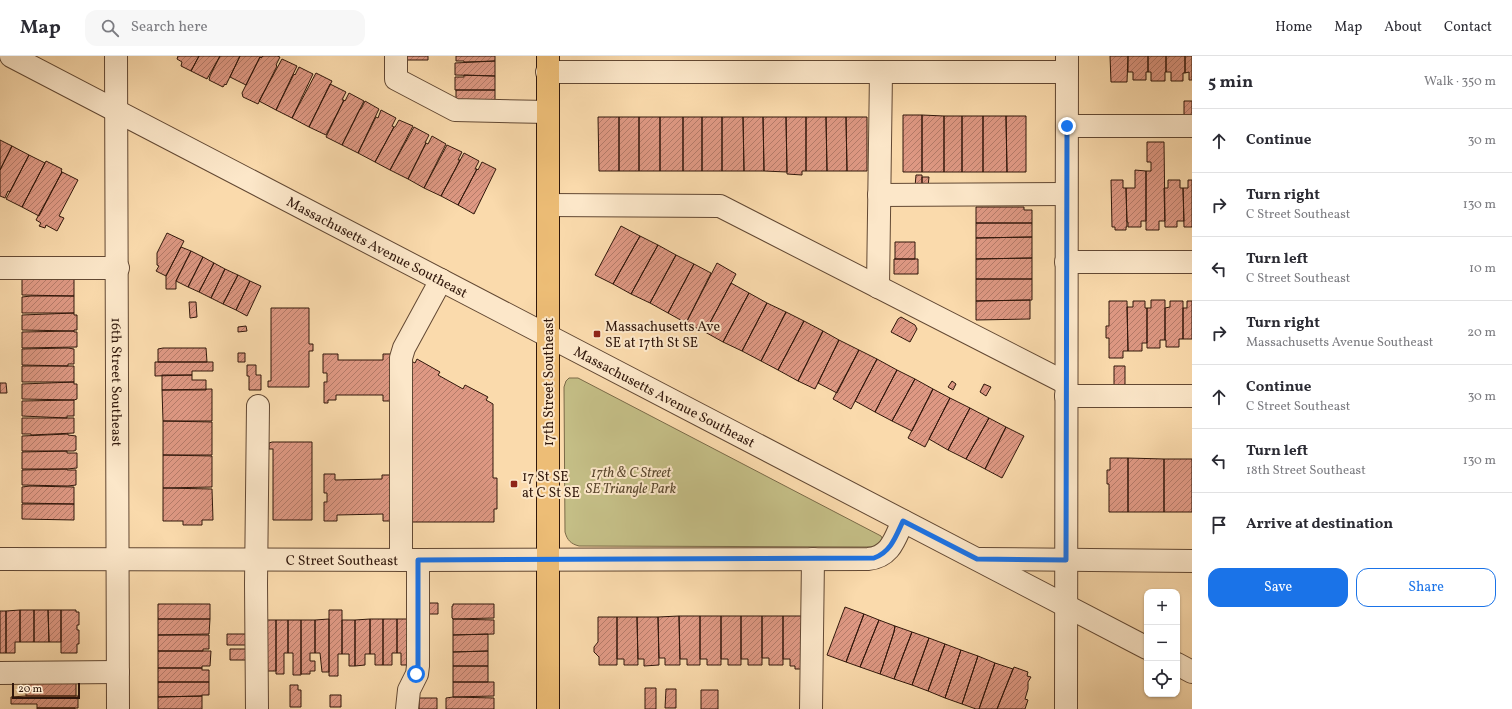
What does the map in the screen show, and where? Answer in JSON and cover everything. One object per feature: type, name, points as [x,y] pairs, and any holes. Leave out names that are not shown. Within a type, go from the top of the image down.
[{"type":"main road","name":"17th Street Southeast","points":[[547,64],[548,709]]},
{"type":"street","name":"Massachusetts Avenue Southeast","points":[[11,56],[1144,646]]},
{"type":"street","name":"16th Street Southeast","points":[[116,56],[118,268],[118,709]]},
{"type":"street","points":[[396,56],[396,79],[455,110],[548,112]]},
{"type":"street","points":[[547,64],[881,72],[1067,64],[1066,709]]},
{"type":"street","points":[[878,287],[881,72]]},
{"type":"street","points":[[1067,126],[1192,126]]},
{"type":"street","points":[[879,195],[1066,194]]},
{"type":"street","points":[[548,205],[720,206],[878,287],[1066,390],[1192,396]]},
{"type":"street","points":[[1066,262],[1192,262]]},
{"type":"street","points":[[0,268],[118,268]]},
{"type":"street","points":[[407,709],[409,690],[418,666],[410,560],[401,358],[404,348],[441,280]]},
{"type":"street","points":[[257,709],[256,559],[258,406]]},
{"type":"street","name":"C Street Southeast","points":[[0,559],[868,559],[881,556],[890,547],[903,521]]},
{"type":"street","points":[[811,709],[812,559]]},
{"type":"street","points":[[977,559],[1192,561]]},
{"type":"street","points":[[1180,666],[1192,672]]},
{"type":"street","points":[[0,673],[118,672]]},
{"type":"green space","name":"17th & C Street SE Triangle Park","points":[[569,378],[578,378],[881,536],[883,540],[878,547],[579,546],[574,544],[568,539],[565,532],[564,387]]},
{"type":"building","points":[[178,56],[199,56],[191,71],[181,66],[182,62],[177,59]]},
{"type":"building","points":[[199,56],[220,56],[207,79],[191,71]]},
{"type":"building","points":[[220,56],[240,56],[226,85],[225,84],[223,87],[209,80]]},
{"type":"building","points":[[240,56],[263,56],[261,58],[260,57],[246,85],[230,77]]},
{"type":"building","points":[[263,56],[280,57],[258,104],[243,97],[242,93],[260,57],[261,58]]},
{"type":"building","points":[[406,56],[428,56],[428,60],[406,60]]},
{"type":"building","points":[[456,56],[495,56],[495,61],[456,61]]},
{"type":"building","points":[[1110,56],[1128,56],[1127,82],[1111,82]]},
{"type":"building","points":[[1128,56],[1148,56],[1148,72],[1146,72],[1146,80],[1133,80],[1133,72],[1128,72]]},
{"type":"building","points":[[1148,56],[1166,56],[1165,81],[1151,81],[1151,72],[1148,72]]},
{"type":"building","points":[[1166,56],[1185,56],[1185,73],[1183,73],[1183,81],[1171,81],[1171,72],[1166,72]]},
{"type":"building","points":[[1185,56],[1192,56],[1192,80],[1189,80],[1189,72],[1185,73]]},
{"type":"building","points":[[282,59],[297,66],[276,110],[259,101]]},
{"type":"building","points":[[495,61],[495,76],[455,75],[455,63]]},
{"type":"building","points":[[299,67],[313,74],[292,118],[276,110]]},
{"type":"building","points":[[316,73],[332,81],[309,127],[292,118]]},
{"type":"building","points":[[464,75],[495,76],[495,90],[455,90],[455,77],[464,77]]},
{"type":"building","points":[[330,84],[346,92],[342,100],[344,100],[326,135],[309,127]]},
{"type":"building","points":[[456,90],[495,90],[495,105],[456,102]]},
{"type":"building","points":[[349,93],[364,101],[342,145],[326,137]]},
{"type":"building","points":[[365,101],[379,109],[358,153],[342,145]]},
{"type":"building","points":[[1184,101],[1192,101],[1192,118],[1184,118]]},
{"type":"building","points":[[381,110],[396,118],[392,126],[394,127],[375,162],[358,153]]},
{"type":"building","points":[[903,115],[922,115],[922,172],[903,172]]},
{"type":"building","points":[[922,115],[944,116],[944,172],[922,172]]},
{"type":"building","points":[[944,116],[962,116],[962,172],[944,172]]},
{"type":"building","points":[[962,116],[983,116],[983,172],[962,172]]},
{"type":"building","points":[[983,116],[1006,116],[1007,172],[983,172]]},
{"type":"building","points":[[1006,116],[1026,116],[1026,172],[1007,172]]},
{"type":"building","points":[[598,117],[619,117],[619,171],[599,171]]},
{"type":"building","points":[[619,117],[639,117],[639,171],[619,171]]},
{"type":"building","points":[[639,117],[660,117],[660,171],[639,171]]},
{"type":"building","points":[[660,117],[683,117],[683,171],[660,171]]},
{"type":"building","points":[[683,117],[702,117],[702,171],[683,171]]},
{"type":"building","points":[[702,117],[722,117],[722,171],[702,171]]},
{"type":"building","points":[[722,117],[743,117],[744,171],[722,171]]},
{"type":"building","points":[[743,117],[763,117],[764,171],[744,171]]},
{"type":"building","points":[[763,117],[786,117],[787,172],[764,171]]},
{"type":"building","points":[[786,117],[806,117],[806,171],[802,171],[802,175],[787,174]]},
{"type":"building","points":[[806,117],[826,117],[827,171],[806,171]]},
{"type":"building","points":[[826,117],[846,117],[847,171],[827,171]]},
{"type":"building","points":[[846,117],[867,117],[867,171],[847,171]]},
{"type":"building","points":[[399,120],[413,126],[390,170],[375,162]]},
{"type":"building","points":[[414,127],[429,135],[408,179],[390,170]]},
{"type":"building","points":[[432,136],[446,144],[424,188],[408,179],[426,143],[428,144]]},
{"type":"building","points":[[0,140],[12,146],[0,170]]},
{"type":"building","points":[[1147,142],[1164,142],[1165,221],[1159,221],[1159,230],[1146,230],[1146,171],[1151,171],[1151,162],[1147,162]]},
{"type":"building","points":[[447,145],[462,152],[458,160],[460,160],[441,196],[424,188]]},
{"type":"building","points":[[12,146],[29,155],[10,192],[8,191],[5,198],[0,196],[0,170]]},
{"type":"building","points":[[464,153],[479,161],[475,169],[477,169],[458,205],[441,196]]},
{"type":"building","points":[[29,155],[45,163],[22,207],[6,199]]},
{"type":"building","points":[[46,161],[62,169],[62,172],[39,216],[22,207]]},
{"type":"building","points":[[482,162],[496,169],[474,214],[458,205]]},
{"type":"building","points":[[1135,170],[1146,171],[1146,221],[1141,221],[1141,227],[1128,227],[1126,188],[1135,188]]},
{"type":"building","points":[[62,172],[78,180],[59,216],[64,218],[57,231],[46,225],[45,228],[39,226],[41,223],[36,220]]},
{"type":"building","points":[[916,175],[922,175],[922,187],[915,187]]},
{"type":"building","points":[[922,177],[929,177],[928,187],[922,187]]},
{"type":"building","points":[[1111,180],[1123,180],[1123,188],[1126,188],[1126,230],[1115,230],[1115,227],[1112,227]]},
{"type":"building","points":[[1168,180],[1180,180],[1180,188],[1183,188],[1184,221],[1177,221],[1177,227],[1165,227],[1164,188],[1168,188]]},
{"type":"building","points":[[1188,180],[1192,180],[1192,227],[1184,227],[1183,188],[1188,188]]},
{"type":"building","points":[[976,207],[1024,207],[1024,210],[1032,210],[1032,223],[976,223]]},
{"type":"building","points":[[976,223],[1032,223],[1032,237],[976,238]]},
{"type":"building","points":[[621,226],[640,236],[613,284],[595,275]]},
{"type":"building","points":[[167,233],[184,241],[166,276],[156,271],[159,266],[157,265],[157,253]]},
{"type":"building","points":[[640,236],[658,245],[631,294],[613,284]]},
{"type":"building","points":[[1032,237],[1032,258],[976,259],[976,238]]},
{"type":"building","points":[[895,242],[915,242],[915,259],[895,259]]},
{"type":"building","points":[[658,245],[676,255],[650,303],[631,294]]},
{"type":"building","points":[[181,247],[191,251],[176,281],[176,289],[166,289],[166,276]]},
{"type":"building","points":[[191,251],[203,257],[188,287],[176,281]]},
{"type":"building","points":[[676,255],[694,264],[668,313],[650,303]]},
{"type":"building","points":[[203,257],[214,263],[199,292],[188,287]]},
{"type":"building","points":[[1032,258],[1032,279],[976,279],[976,259]]},
{"type":"building","points":[[894,259],[918,259],[918,274],[894,274]]},
{"type":"building","points":[[214,263],[225,269],[211,298],[199,292]]},
{"type":"building","points":[[717,263],[736,274],[705,332],[686,323]]},
{"type":"building","points":[[694,264],[711,273],[686,323],[668,313]]},
{"type":"building","points":[[225,269],[238,275],[223,304],[211,298]]},
{"type":"building","points":[[238,275],[250,281],[236,310],[223,304]]},
{"type":"building","points":[[22,279],[74,279],[74,296],[22,295]]},
{"type":"building","points":[[976,279],[1032,279],[1032,300],[976,301]]},
{"type":"building","points":[[250,281],[261,286],[247,316],[236,310]]},
{"type":"building","points":[[731,283],[749,293],[723,342],[705,332]]},
{"type":"building","points":[[749,293],[767,303],[742,351],[723,342]]},
{"type":"building","points":[[74,296],[74,313],[22,313],[22,297]]},
{"type":"building","points":[[1030,300],[1030,319],[976,320],[976,301]]},
{"type":"building","points":[[1151,300],[1165,300],[1165,340],[1160,340],[1160,348],[1147,348],[1147,308],[1151,308]]},
{"type":"building","points":[[1109,301],[1127,301],[1128,351],[1123,351],[1123,358],[1109,358],[1109,338],[1106,338],[1106,326],[1109,326]]},
{"type":"building","points":[[1133,301],[1145,301],[1145,308],[1147,308],[1147,343],[1142,343],[1142,351],[1128,351],[1127,307],[1133,307]]},
{"type":"building","points":[[1170,301],[1183,301],[1183,339],[1179,339],[1179,347],[1166,347],[1165,308],[1170,307]]},
{"type":"building","points":[[1187,301],[1192,301],[1192,339],[1183,339],[1183,308],[1187,308]]},
{"type":"building","points":[[189,302],[196,302],[197,317],[190,318]]},
{"type":"building","points":[[767,303],[786,312],[761,361],[742,351]]},
{"type":"building","points":[[271,308],[309,308],[309,344],[313,344],[313,351],[309,351],[309,387],[268,387],[268,381],[271,381]]},
{"type":"building","points":[[786,312],[804,321],[778,370],[761,361]]},
{"type":"building","points":[[74,313],[74,315],[77,315],[77,330],[74,331],[22,330],[22,315]]},
{"type":"building","points":[[901,317],[915,325],[917,329],[910,342],[891,332],[898,319]]},
{"type":"building","points":[[804,321],[823,331],[798,381],[778,370]]},
{"type":"building","points":[[246,326],[247,331],[238,332],[238,327]]},
{"type":"building","points":[[823,331],[839,340],[815,389],[798,381]]},
{"type":"building","points":[[22,332],[77,332],[77,347],[22,348]]},
{"type":"building","points":[[839,340],[859,350],[837,393],[818,383]]},
{"type":"building","points":[[206,348],[207,362],[158,362],[158,349]]},
{"type":"building","points":[[22,349],[74,349],[74,364],[68,364],[68,366],[22,365]]},
{"type":"building","points":[[859,350],[877,359],[851,409],[833,399]]},
{"type":"building","points":[[238,353],[245,353],[245,362],[238,362]]},
{"type":"building","points":[[323,354],[338,354],[338,360],[383,360],[383,354],[397,354],[397,401],[383,401],[383,395],[336,395],[336,400],[328,400],[328,403],[324,403],[324,382],[327,382],[327,373],[323,373]]},
{"type":"building","points":[[407,359],[415,363],[417,359],[440,372],[438,375],[463,389],[465,385],[488,397],[486,400],[493,404],[493,478],[497,478],[497,509],[494,509],[494,522],[407,522]]},
{"type":"building","points":[[877,359],[897,370],[875,412],[855,401]]},
{"type":"building","points":[[155,362],[213,362],[213,371],[192,371],[192,375],[155,376]]},
{"type":"building","points":[[247,365],[256,365],[256,375],[261,375],[261,390],[249,390]]},
{"type":"building","points":[[22,366],[74,366],[74,382],[22,382]]},
{"type":"building","points":[[1114,366],[1125,366],[1125,389],[1114,389]]},
{"type":"building","points":[[897,370],[915,379],[892,421],[875,412]]},
{"type":"building","points":[[162,375],[192,375],[192,380],[206,380],[206,390],[162,390]]},
{"type":"building","points":[[915,379],[933,389],[912,431],[892,421]]},
{"type":"building","points":[[952,381],[956,384],[953,390],[948,387]]},
{"type":"building","points":[[74,382],[74,384],[77,384],[77,399],[74,400],[22,399],[22,384]]},
{"type":"building","points":[[0,383],[6,383],[7,393],[0,393]]},
{"type":"building","points":[[984,384],[991,387],[986,396],[980,392]]},
{"type":"building","points":[[212,389],[212,421],[163,421],[162,390]]},
{"type":"building","points":[[933,389],[950,398],[925,447],[908,438]]},
{"type":"building","points":[[950,398],[970,408],[948,450],[929,439]]},
{"type":"building","points":[[74,400],[74,416],[67,416],[67,418],[22,416],[22,401]]},
{"type":"building","points":[[970,408],[989,418],[966,459],[948,450]]},
{"type":"building","points":[[22,418],[74,418],[74,433],[22,434]]},
{"type":"building","points":[[989,418],[1006,427],[985,469],[966,459]]},
{"type":"building","points":[[163,421],[212,422],[212,455],[163,455]]},
{"type":"building","points":[[1006,427],[1024,436],[1002,478],[985,469]]},
{"type":"building","points":[[68,434],[76,436],[76,450],[74,451],[22,451],[22,436]]},
{"type":"building","points":[[312,442],[312,520],[273,520],[273,449],[269,449],[269,443]]},
{"type":"building","points":[[67,451],[67,453],[77,453],[77,468],[22,469],[22,452]]},
{"type":"building","points":[[163,455],[212,456],[212,487],[163,488]]},
{"type":"building","points":[[1110,458],[1128,458],[1128,512],[1109,512],[1109,484],[1107,484],[1107,470],[1110,470]]},
{"type":"building","points":[[1128,458],[1164,459],[1164,512],[1128,512]]},
{"type":"building","points":[[1164,459],[1192,459],[1192,512],[1164,512]]},
{"type":"building","points":[[22,470],[76,470],[76,485],[22,485]]},
{"type":"building","points":[[324,474],[335,474],[335,480],[382,479],[382,475],[397,475],[397,521],[383,521],[383,514],[337,515],[337,521],[324,521],[324,502],[327,502],[327,493],[324,493]]},
{"type":"building","points":[[22,487],[74,487],[74,504],[22,503]]},
{"type":"building","points":[[163,488],[212,489],[213,520],[202,520],[202,525],[183,525],[183,521],[163,521]]},
{"type":"building","points":[[22,504],[74,504],[74,520],[22,519]]},
{"type":"building","points":[[427,603],[438,603],[438,614],[427,614]]},
{"type":"building","points":[[158,604],[210,604],[210,619],[158,619]]},
{"type":"building","points":[[453,604],[494,604],[494,618],[453,619]]},
{"type":"building","points":[[845,607],[864,614],[846,662],[827,655]]},
{"type":"building","points":[[20,610],[20,642],[15,642],[15,653],[6,653],[6,611]]},
{"type":"building","points":[[20,610],[34,610],[34,642],[20,642]]},
{"type":"building","points":[[34,610],[48,610],[49,642],[34,642]]},
{"type":"building","points":[[48,610],[61,610],[61,642],[49,642]]},
{"type":"building","points":[[61,610],[76,610],[76,612],[79,612],[79,625],[77,625],[77,630],[79,630],[79,644],[77,644],[77,653],[61,653]]},
{"type":"building","points":[[329,610],[342,610],[342,654],[338,654],[338,676],[329,676]]},
{"type":"building","points":[[0,611],[6,611],[6,653],[0,653]]},
{"type":"building","points":[[864,614],[879,620],[860,667],[846,662]]},
{"type":"building","points":[[679,616],[680,665],[665,665],[665,658],[659,658],[658,617]]},
{"type":"building","points":[[679,616],[700,616],[700,665],[687,665],[687,659],[680,659]]},
{"type":"building","points":[[700,616],[721,616],[721,665],[707,665],[707,659],[700,659]]},
{"type":"building","points":[[721,616],[741,616],[741,665],[728,665],[728,659],[721,659]]},
{"type":"building","points":[[741,616],[762,616],[762,665],[748,665],[748,659],[741,659]]},
{"type":"building","points":[[762,616],[783,616],[783,665],[769,665],[769,658],[762,658]]},
{"type":"building","points":[[783,616],[803,616],[804,669],[795,669],[795,666],[790,666],[790,659],[783,659]]},
{"type":"building","points":[[598,617],[617,617],[617,665],[599,665],[599,657],[594,652],[594,647],[598,642]]},
{"type":"building","points":[[617,617],[637,617],[638,665],[624,665],[624,659],[617,659]]},
{"type":"building","points":[[637,617],[658,617],[659,665],[644,666],[644,659],[638,659]]},
{"type":"building","points":[[158,619],[210,619],[209,634],[158,635]]},
{"type":"building","points":[[329,619],[329,672],[322,672],[320,653],[315,653],[315,620]]},
{"type":"building","points":[[370,619],[370,654],[365,654],[365,665],[355,666],[355,620]]},
{"type":"building","points":[[370,619],[383,619],[383,665],[375,665],[375,654],[370,654]]},
{"type":"building","points":[[383,619],[397,619],[397,653],[392,653],[392,665],[383,665]]},
{"type":"building","points":[[397,619],[409,619],[409,665],[401,665],[401,653],[397,653]]},
{"type":"building","points":[[453,619],[494,620],[494,634],[453,635]]},
{"type":"building","points":[[262,620],[276,620],[276,671],[263,671]]},
{"type":"building","points":[[276,620],[288,620],[288,653],[284,653],[284,674],[276,674]]},
{"type":"building","points":[[288,620],[301,620],[301,675],[293,675],[293,653],[288,653]]},
{"type":"building","points":[[301,620],[315,620],[315,653],[310,653],[310,661],[315,661],[315,671],[310,671],[310,674],[301,674]]},
{"type":"building","points":[[342,620],[355,620],[355,666],[349,666],[349,654],[342,654]]},
{"type":"building","points":[[879,620],[895,626],[880,674],[860,667]]},
{"type":"building","points":[[895,626],[912,632],[894,679],[880,674]]},
{"type":"building","points":[[912,632],[929,638],[912,685],[894,679]]},
{"type":"building","points":[[227,634],[248,634],[248,645],[227,645]]},
{"type":"building","points":[[488,634],[488,651],[453,652],[453,635]]},
{"type":"building","points":[[158,635],[209,635],[209,649],[203,649],[203,651],[158,651]]},
{"type":"building","points":[[929,638],[945,644],[928,691],[912,685]]},
{"type":"building","points":[[945,644],[961,650],[945,698],[928,691]]},
{"type":"building","points":[[230,649],[248,649],[248,660],[230,660]]},
{"type":"building","points":[[961,650],[978,656],[962,704],[945,698]]},
{"type":"building","points":[[158,651],[211,651],[210,666],[202,666],[202,668],[158,668]]},
{"type":"building","points":[[488,651],[488,666],[453,666],[453,652]]},
{"type":"building","points":[[978,656],[995,663],[979,709],[976,709],[962,704]]},
{"type":"building","points":[[995,663],[1013,669],[997,709],[979,709]]},
{"type":"building","points":[[453,666],[488,666],[488,682],[453,682]]},
{"type":"building","points":[[1014,667],[1028,672],[1027,676],[1031,677],[1028,682],[1028,689],[1025,699],[1028,700],[1025,709],[997,709]]},
{"type":"building","points":[[158,668],[202,668],[202,670],[209,670],[209,682],[158,682]]},
{"type":"building","points":[[26,682],[76,682],[76,696],[26,696]]},
{"type":"building","points":[[158,682],[209,682],[209,695],[158,697]]},
{"type":"building","points":[[453,682],[494,682],[494,696],[453,697]]},
{"type":"building","points":[[290,685],[298,685],[298,690],[301,690],[301,707],[290,707]]},
{"type":"building","points":[[645,688],[656,688],[656,709],[645,709]]},
{"type":"building","points":[[666,689],[676,689],[676,708],[665,708]]},
{"type":"building","points":[[701,690],[718,690],[718,709],[701,709]]},
{"type":"building","points":[[330,695],[341,695],[341,707],[330,707]]},
{"type":"building","points":[[78,696],[78,708],[37,708],[37,704],[11,704],[11,697]]},
{"type":"building","points":[[202,696],[202,709],[158,709],[158,697]]},
{"type":"building","points":[[419,698],[437,698],[437,709],[419,709]]},
{"type":"building","points":[[446,698],[494,698],[494,709],[446,709]]},
{"type":"building","points":[[75,708],[75,709],[37,709]]},
{"type":"place","name":"Massachusetts Ave SE at 17th St SE","points":[[597,334]]},
{"type":"place","name":"17 St SE at C St SE","points":[[514,484]]},
{"type":"route","points":[[416,674],[418,666],[418,560],[868,559],[881,556],[886,552],[903,521],[977,559],[1066,560],[1067,126]]}]
